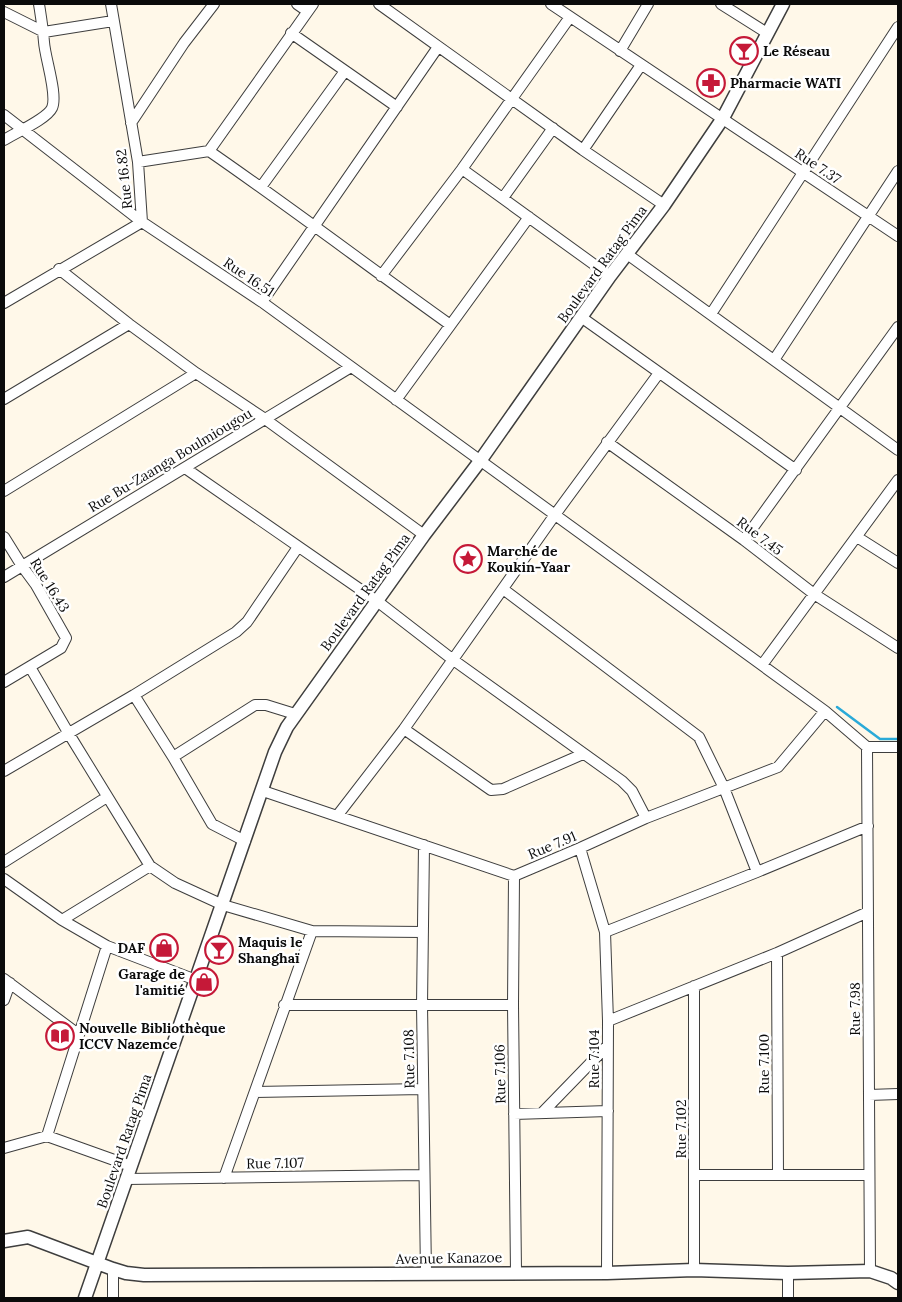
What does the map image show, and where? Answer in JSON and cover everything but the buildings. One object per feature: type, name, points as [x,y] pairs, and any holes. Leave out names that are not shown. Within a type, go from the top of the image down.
[{"type":"street","points":[[4,140],[47,115],[52,108],[52,90],[39,4]]},
{"type":"street","points":[[131,123],[184,43],[214,4]]},
{"type":"street","points":[[209,151],[310,8],[297,4]]},
{"type":"street","points":[[379,4],[583,150],[664,205]]},
{"type":"street","name":"Rue 7.37","points":[[550,4],[898,236]]},
{"type":"street","points":[[620,51],[648,4]]},
{"type":"street","points":[[721,4],[767,33]]},
{"type":"street","name":"Boulevard Ratag Pima","points":[[85,1298],[275,752],[287,727],[424,535],[480,461],[610,276],[664,205],[723,118],[783,4]]},
{"type":"street","name":"Rue 16.82","points":[[4,303],[142,222],[138,162],[112,5]]},
{"type":"street","points":[[4,12],[44,32],[114,21]]},
{"type":"street","points":[[381,276],[462,168],[570,17]]},
{"type":"street","points":[[711,314],[898,27]]},
{"type":"street","points":[[291,33],[397,107]]},
{"type":"street","points":[[262,302],[438,47]]},
{"type":"street","points":[[583,150],[641,65]]},
{"type":"street","points":[[261,187],[345,71]]},
{"type":"street","name":"Rue 16.51","points":[[4,115],[142,222],[262,302],[554,516],[825,711],[867,747]]},
{"type":"street","points":[[503,198],[553,128]]},
{"type":"street","points":[[138,162],[209,151],[449,324]]},
{"type":"street","points":[[462,168],[610,276]]},
{"type":"street","points":[[774,360],[898,171]]},
{"type":"street","points":[[396,400],[449,324],[529,217]]},
{"type":"street","points":[[627,254],[898,450]]},
{"type":"street","points":[[59,269],[128,324],[196,373],[265,419],[424,535]]},
{"type":"street","points":[[581,317],[796,470]]},
{"type":"street","points":[[4,399],[128,324]]},
{"type":"street","points":[[744,540],[841,409],[898,327]]},
{"type":"street","name":"Rue Bu-Zaanga Boulmiougou","points":[[4,577],[351,367]]},
{"type":"street","points":[[4,491],[196,373]]},
{"type":"street","points":[[337,816],[404,729],[607,442],[659,373]]},
{"type":"street","name":"Rue 7.45","points":[[607,442],[744,540],[814,594],[898,648]]},
{"type":"street","points":[[186,468],[377,601],[452,659],[627,785],[646,818]]},
{"type":"street","points":[[762,665],[898,480]]},
{"type":"street","points":[[857,536],[898,563]]},
{"type":"street","name":"Rue 16.43","points":[[4,537],[36,585],[66,638],[61,648],[30,666]]},
{"type":"street","points":[[4,771],[134,695],[242,626],[298,547]]},
{"type":"street","points":[[503,589],[700,737],[724,788],[757,872]]},
{"type":"street","points":[[4,682],[30,666],[69,734],[150,866],[175,883],[223,905],[312,930],[423,932]]},
{"type":"street","points":[[134,695],[212,824],[245,841]]},
{"type":"street","points":[[173,757],[255,705],[295,714]]},
{"type":"street","name":"Rue 7.91","points":[[514,876],[646,818],[778,767],[825,711]]},
{"type":"street","points":[[404,729],[491,790],[503,789],[583,754]]},
{"type":"street","points":[[867,747],[898,747]]},
{"type":"street","name":"Rue 7.98","points":[[867,747],[870,1271]]},
{"type":"street","points":[[263,791],[514,876]]},
{"type":"street","points":[[4,862],[107,797]]},
{"type":"street","points":[[605,932],[868,826]]},
{"type":"street","name":"Rue 7.108","points":[[424,845],[422,1005],[426,1273]]},
{"type":"street","name":"Rue 7.104","points":[[580,848],[605,932],[608,1021],[607,1273]]},
{"type":"street","points":[[62,920],[150,866]]},
{"type":"street","name":"Rue 7.106","points":[[514,876],[513,1005],[516,1272]]},
{"type":"street","points":[[4,879],[62,920],[107,946],[196,980]]},
{"type":"street","points":[[608,1021],[777,953],[868,912]]},
{"type":"street","points":[[224,1178],[312,930]]},
{"type":"street","points":[[47,1136],[107,946]]},
{"type":"street","name":"Rue 7.100","points":[[777,953],[778,1175]]},
{"type":"street","points":[[4,1000],[7,981],[78,1034]]},
{"type":"street","name":"Rue 7.102","points":[[694,986],[694,1270]]},
{"type":"street","points":[[284,1005],[513,1005]]},
{"type":"street","points":[[542,1113],[608,1045]]},
{"type":"street","points":[[254,1092],[423,1089]]},
{"type":"street","points":[[869,1094],[898,1094]]},
{"type":"street","points":[[514,1114],[608,1111]]},
{"type":"street","points":[[4,1148],[47,1136],[131,1166]]},
{"type":"street","name":"Rue 7.107","points":[[126,1179],[424,1175]]},
{"type":"street","points":[[695,1176],[869,1175]]},
{"type":"street","name":"Avenue Kanazoe","points":[[4,1241],[28,1237],[126,1273],[153,1275],[607,1273],[694,1270],[788,1273],[870,1271],[891,1278],[898,1283]]},
{"type":"street","points":[[113,1268],[113,1298]]},
{"type":"street","points":[[788,1273],[788,1298]]},
{"type":"waterway","points":[[837,707],[880,739],[898,739]]},
{"type":"place","name":"Le Réseau","points":[[744,51]]},
{"type":"place","name":"Pharmacie WATI","points":[[711,83]]},
{"type":"place","name":"Marché de Koukin-Yaar","points":[[468,559]]},
{"type":"place","name":"DAF","points":[[164,948]]},
{"type":"place","name":"Maquis le Shanghaï","points":[[219,950]]},
{"type":"place","name":"Garage de l'amitié","points":[[204,982]]},
{"type":"place","name":"Nouvelle Bibliothèque ICCV Nazemce","points":[[60,1036]]}]
